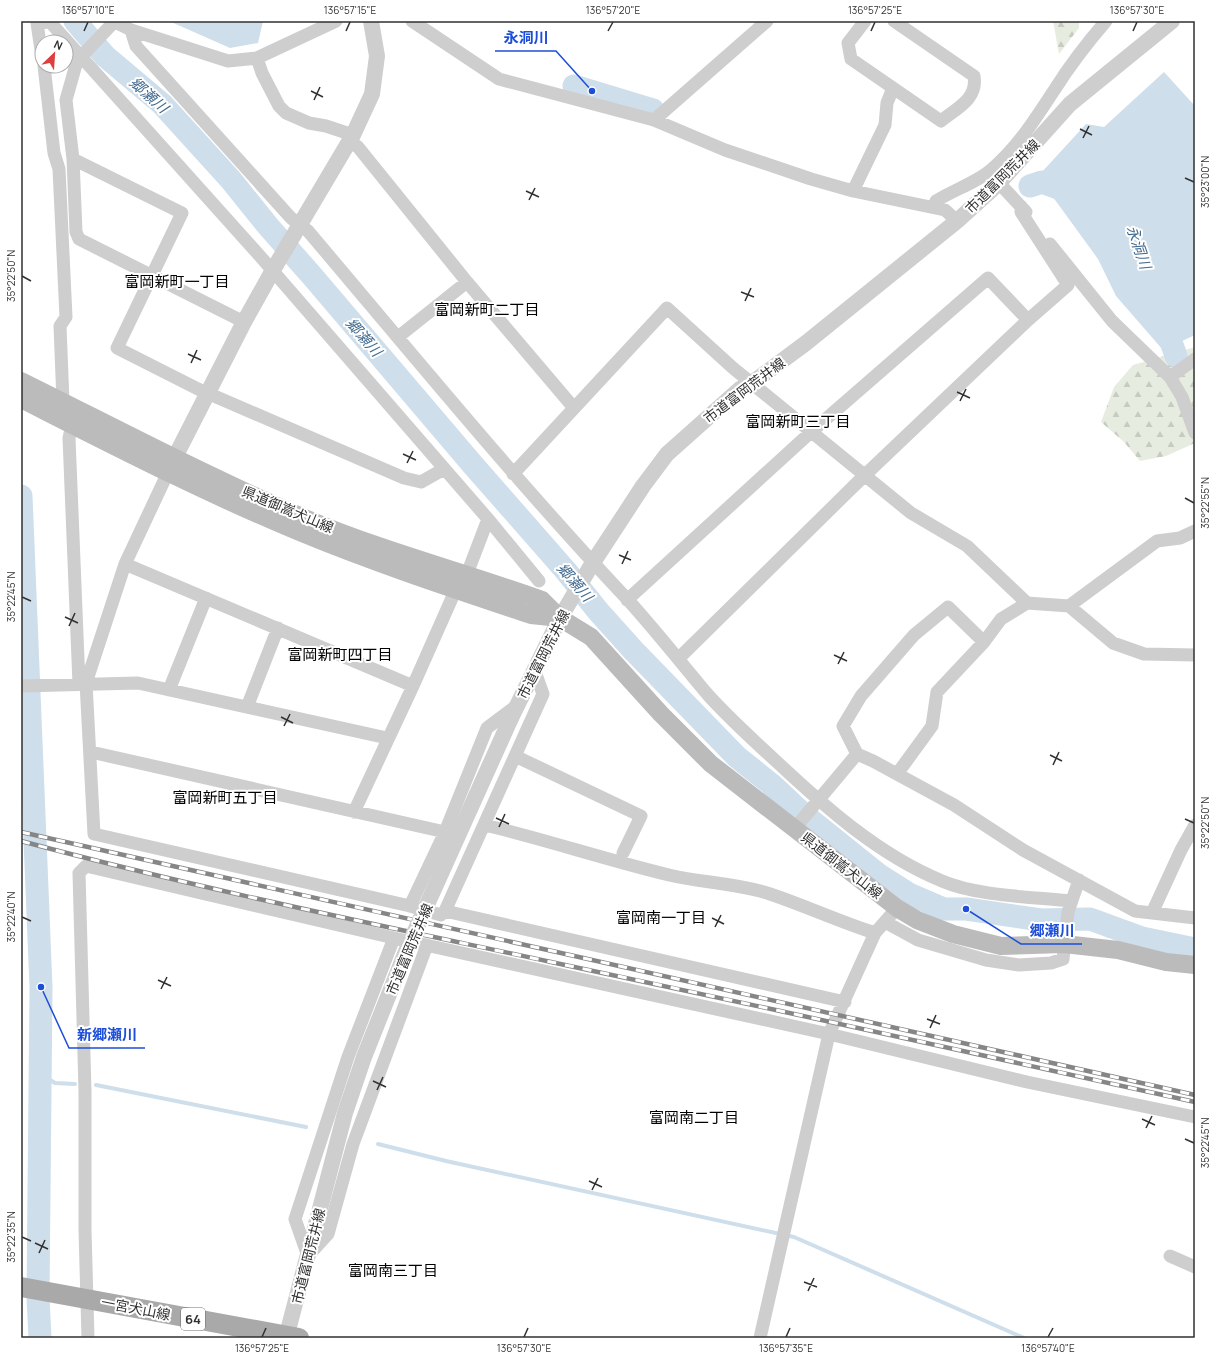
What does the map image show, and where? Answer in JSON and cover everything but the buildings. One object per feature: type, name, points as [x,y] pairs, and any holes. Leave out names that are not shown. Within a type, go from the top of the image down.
[{"type":"main road","name":"県道御嵩犬山線","points":[[21,381],[56,405],[297,531],[366,558],[532,615],[560,618]]},
{"type":"main road","name":"県道御嵩犬山線","points":[[21,399],[56,405],[72,425],[308,519],[394,551],[542,600],[560,618],[591,638],[661,714],[711,764],[897,908],[917,920],[953,934],[1001,946],[1064,944],[1118,950],[1166,962],[1195,965]]},
{"type":"main road","name":"一宮犬山線","points":[[21,1287],[291,1337]]},
{"type":"street","points":[[244,322],[79,239],[76,232],[73,159],[66,100],[77,61],[112,23],[228,61],[257,58],[336,21]]},
{"type":"street","points":[[83,684],[125,564],[171,465],[244,322],[351,138],[372,94],[377,56],[371,21]]},
{"type":"street","points":[[412,21],[499,79],[654,120],[725,150],[853,191],[945,210],[957,221]]},
{"type":"street","points":[[654,120],[767,21]]},
{"type":"street","points":[[865,21],[848,43],[851,59],[941,120],[971,97],[976,87],[974,76],[894,21]]},
{"type":"street","points":[[934,207],[936,201],[990,171],[1005,157],[1032,126],[1055,88],[1092,37],[1106,21]]},
{"type":"street","name":"市道富岡荒井線","points":[[291,1337],[308,1256],[345,1113],[364,1057],[407,949],[514,712],[534,670],[549,644],[560,618],[592,564],[642,486],[667,454],[704,420],[740,389],[752,383],[806,343],[957,221],[999,183],[1070,104],[1172,21]]},
{"type":"street","points":[[38,34],[36,23],[50,22],[61,34]]},
{"type":"street","points":[[131,30],[136,46],[290,218],[308,231],[513,474],[592,564],[627,600],[679,658],[711,698],[819,801],[873,842],[904,862],[945,883],[977,891],[1070,906]]},
{"type":"street","points":[[74,48],[273,270],[488,519],[539,581]]},
{"type":"street","points":[[257,58],[262,73],[279,106],[286,113],[308,123],[326,126],[351,138],[467,282],[574,408]]},
{"type":"street","points":[[45,74],[54,153],[60,169],[66,275],[66,317],[60,326],[56,405]]},
{"type":"street","points":[[853,191],[885,125],[887,103],[893,88]]},
{"type":"street","points":[[73,159],[182,213],[117,348],[207,393],[404,478],[421,482],[444,469]]},
{"type":"street","points":[[999,183],[1021,206],[1112,320],[1170,377],[1182,397],[1195,433]]},
{"type":"street","points":[[679,658],[865,475],[1028,320],[1068,285],[1021,212],[1021,206]]},
{"type":"street","points":[[627,600],[811,432],[988,278],[1028,320]]},
{"type":"street","points":[[398,337],[467,282]]},
{"type":"street","points":[[513,474],[667,308],[733,368],[912,513],[967,546],[1027,603]]},
{"type":"street","points":[[1170,377],[1195,359]]},
{"type":"street","points":[[72,425],[69,438],[83,684],[91,752],[94,834],[410,906],[441,915],[445,911],[485,825],[543,694],[534,670]]},
{"type":"street","points":[[467,574],[488,519]]},
{"type":"street","points":[[1069,606],[1157,541],[1180,538],[1195,531]]},
{"type":"street","points":[[125,564],[414,686]]},
{"type":"street","points":[[354,812],[387,738],[414,686],[456,589]]},
{"type":"street","points":[[169,690],[206,598]]},
{"type":"street","points":[[898,774],[932,726],[937,692],[984,642],[1001,619],[1027,603],[1069,606],[1113,643],[1144,654],[1195,655]]},
{"type":"street","points":[[984,642],[948,607],[914,635],[861,696],[843,726],[857,754],[898,774],[954,805],[1023,850],[1135,911],[1195,918]]},
{"type":"street","points":[[247,707],[278,628]]},
{"type":"street","points":[[21,686],[138,683],[387,738]]},
{"type":"street","points":[[410,906],[444,832],[487,728],[514,712]]},
{"type":"street","points":[[91,752],[444,832]]},
{"type":"street","points":[[795,828],[857,754]]},
{"type":"street","points":[[515,756],[641,816],[623,853]]},
{"type":"street","points":[[485,825],[541,839],[597,857],[670,875],[770,894],[851,926],[875,933]]},
{"type":"street","points":[[1152,913],[1181,850],[1195,825]]},
{"type":"street","points":[[88,1338],[85,1230],[85,1091],[79,873],[86,866],[394,938],[829,1034],[1027,1082],[1195,1117]]},
{"type":"street","points":[[885,922],[918,940],[986,960],[1019,965],[1051,963],[1063,959],[1070,906],[1079,880]]},
{"type":"street","points":[[760,1338],[829,1034],[837,1015],[845,1002],[875,933],[897,908]]},
{"type":"street","points":[[445,911],[845,1002]]},
{"type":"street","points":[[394,938],[348,1057],[295,1219],[308,1256],[328,1234],[353,1144],[427,945]]},
{"type":"street","points":[[1170,1256],[1195,1267]]},
{"type":"green space","points":[[1053,21],[1079,21],[1079,28],[1059,54]]},
{"type":"green space","points":[[1195,347],[1195,443],[1166,456],[1140,461],[1124,442],[1101,422],[1114,387],[1133,365]]},
{"type":"water","points":[[169,21],[263,21],[258,43],[230,48]]},
{"type":"water","points":[[1164,72],[1195,106],[1195,335],[1163,350],[1116,296],[1098,259],[1042,182],[1041,173],[1086,124],[1104,127]]},
{"type":"waterway","name":"郷瀬川","points":[[75,21],[105,56],[162,104],[231,180],[268,226],[633,650],[737,757],[772,785],[803,814],[879,875],[909,894],[944,909],[966,909],[1041,920],[1090,919],[1142,938],[1195,949]]},
{"type":"waterway","name":"永洞川","points":[[574,86],[653,110]]},
{"type":"waterway","name":"永洞川","points":[[1030,186],[1042,182],[1071,193]]},
{"type":"waterway","name":"永洞川","points":[[1162,316],[1176,356]]},
{"type":"waterway","points":[[21,496],[41,987],[38,1297],[40,1338]]},
{"type":"waterway","points":[[39,1073],[55,1083],[75,1084]]},
{"type":"waterway","points":[[96,1085],[306,1127]]},
{"type":"waterway","points":[[378,1144],[446,1161],[794,1237],[1024,1338]]},
{"type":"railway","points":[[21,832],[1195,1095]]},
{"type":"railway","points":[[21,841],[285,905],[1195,1102]]},
{"type":"place","name":"永洞川","points":[[592,91]]},
{"type":"place","name":"郷瀬川","points":[[966,909]]},
{"type":"place","name":"新郷瀬川","points":[[41,987]]},
{"type":"district","name":"富岡新町一丁目","points":[[177,281]]},
{"type":"district","name":"富岡新町二丁目","points":[[487,309]]},
{"type":"district","name":"富岡新町三丁目","points":[[798,421]]},
{"type":"district","name":"富岡新町四丁目","points":[[340,654]]},
{"type":"district","name":"富岡新町五丁目","points":[[225,797]]},
{"type":"district","name":"富岡南一丁目","points":[[661,917]]},
{"type":"district","name":"富岡南二丁目","points":[[694,1117]]},
{"type":"district","name":"富岡南三丁目","points":[[393,1270]]}]
